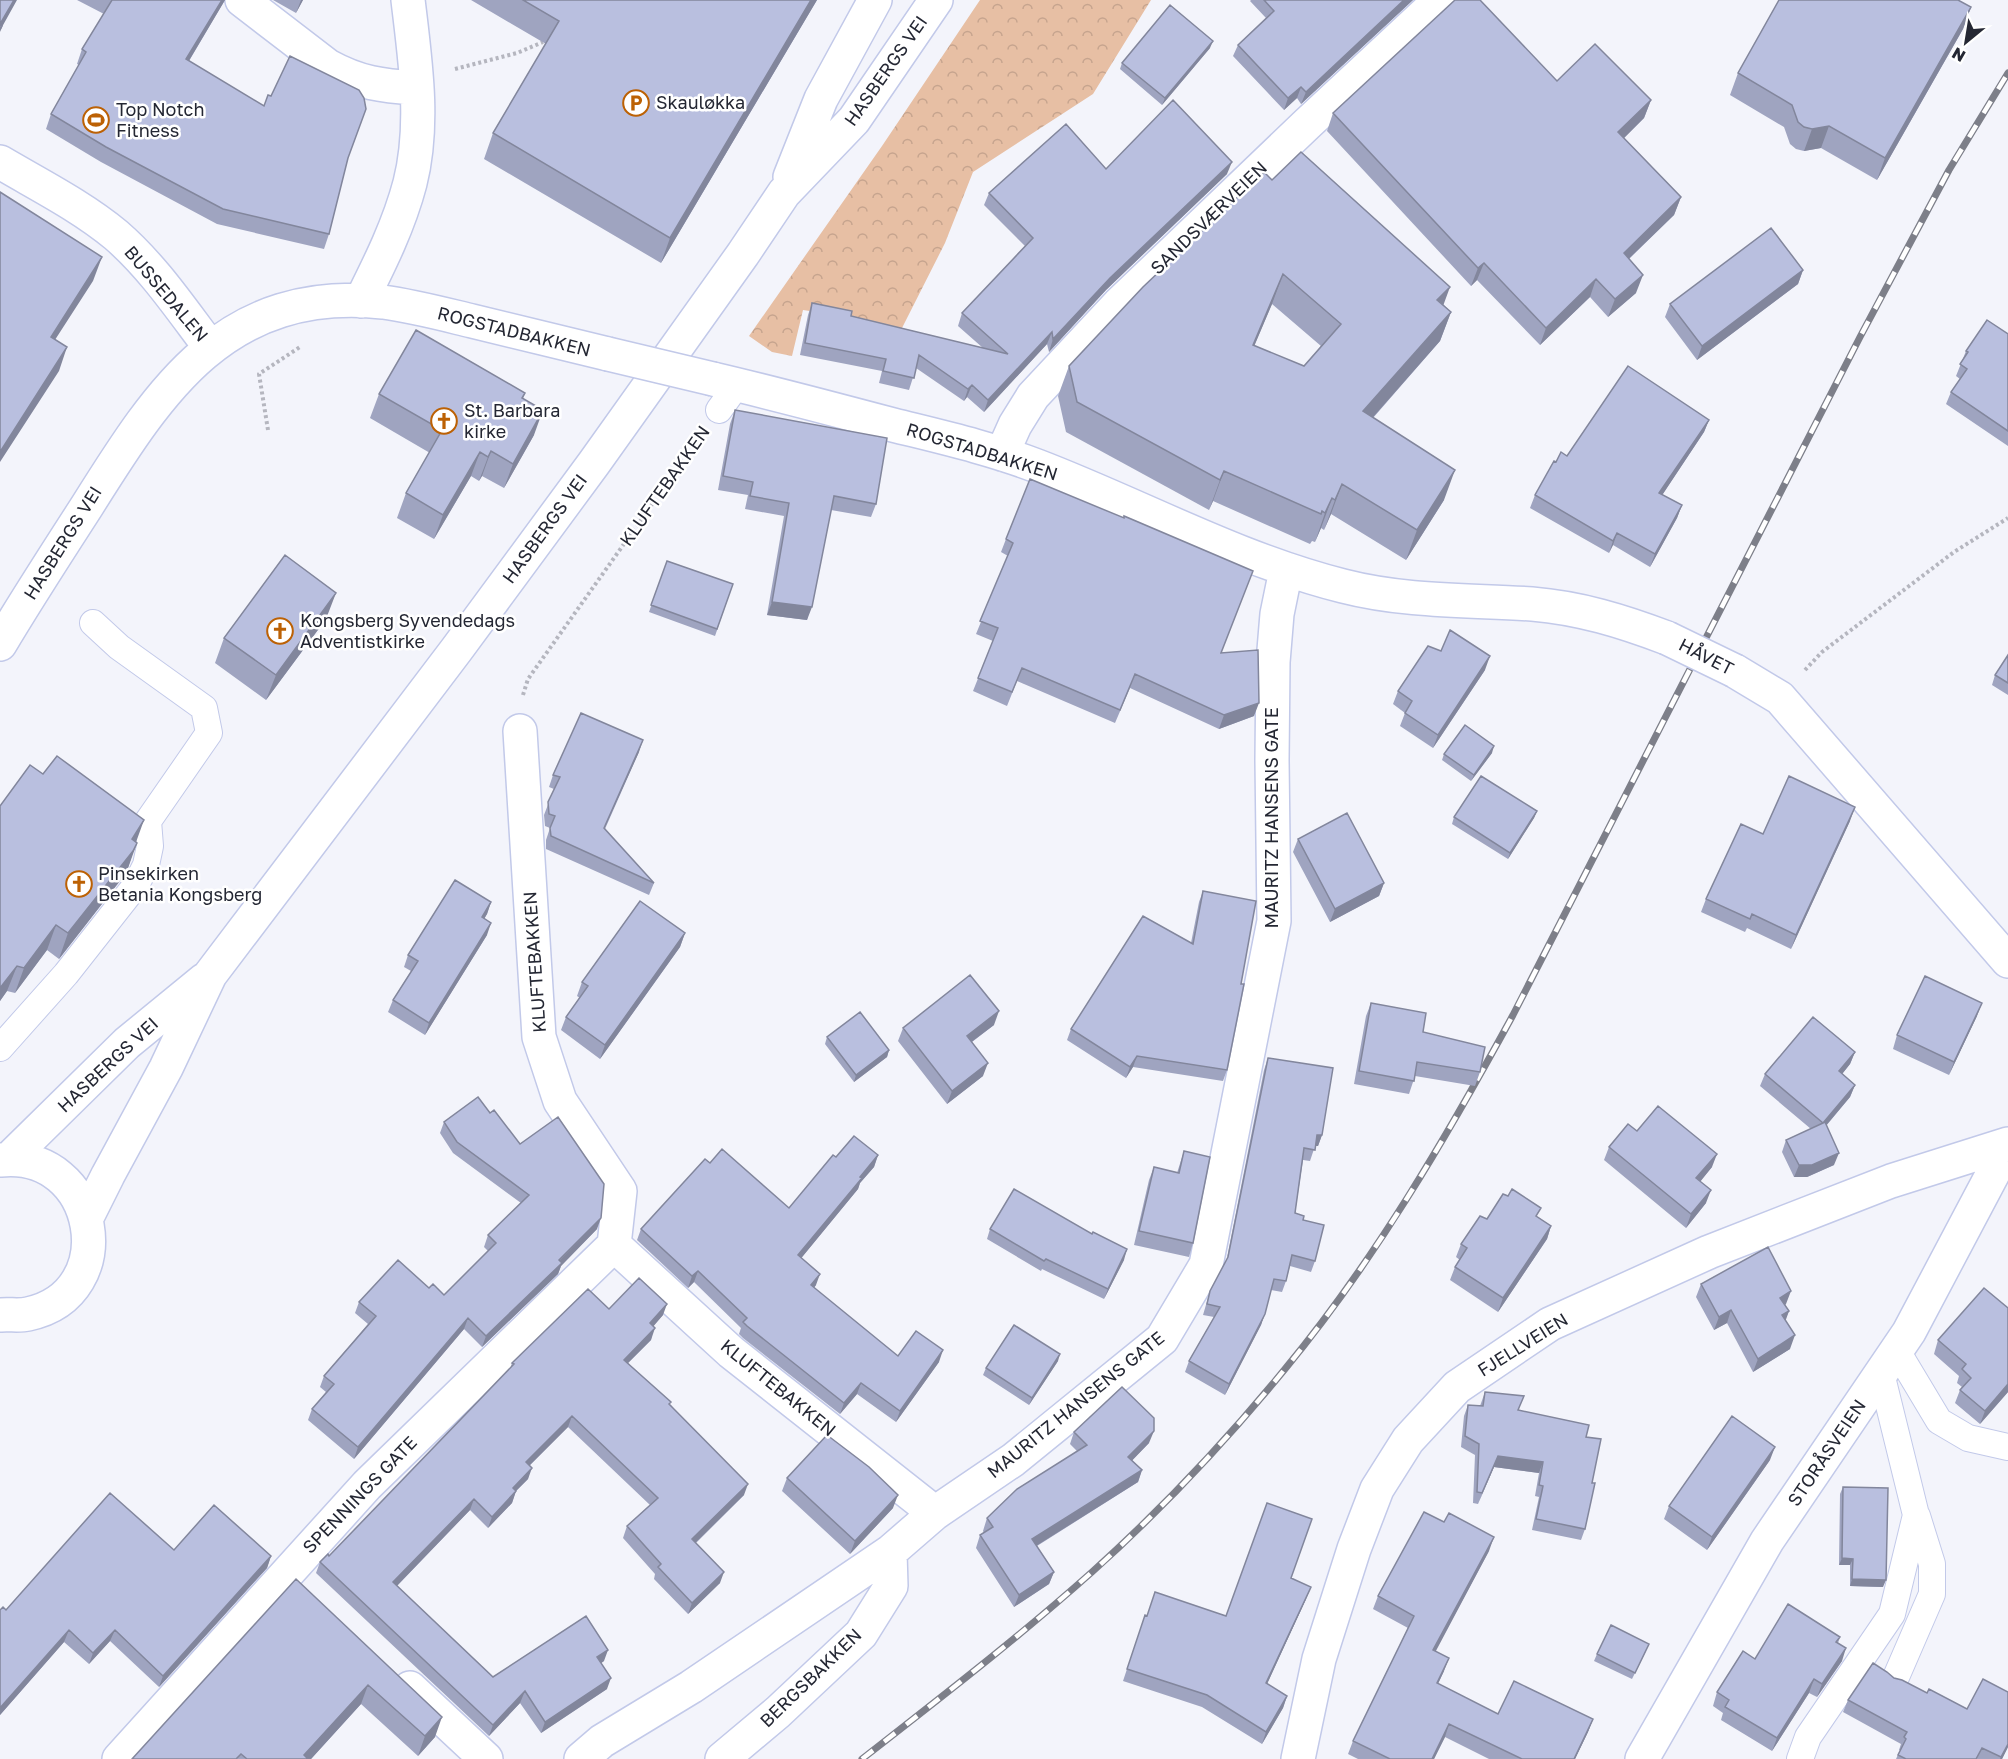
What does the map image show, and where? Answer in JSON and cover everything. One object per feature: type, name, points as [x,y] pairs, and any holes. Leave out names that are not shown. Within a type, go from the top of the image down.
[{"type":"street","points":[[242,0],[328,66],[361,81],[380,86],[416,88]]},
{"type":"street","points":[[361,301],[397,225],[410,181],[416,147],[416,88],[408,0]]},
{"type":"street","name":"HASBERGS VEI","points":[[784,193],[821,99],[875,0]]},
{"type":"street","name":"HASBERGS VEI","points":[[87,1217],[166,1068],[210,975],[477,621],[743,254],[784,193],[854,120],[936,0]]},
{"type":"street","name":"SANDSVÆRVEIEN","points":[[1002,454],[1023,410],[1033,396],[1119,304],[1440,0]]},
{"type":"street","name":"BUSSEDALEN","points":[[0,162],[99,222],[117,236],[173,297],[210,348]]},
{"type":"street","name":"HASBERGS VEI","points":[[0,644],[131,438],[191,364],[210,348],[260,318],[292,306],[321,302],[361,301]]},
{"type":"street","name":"ROGSTADBAKKEN","points":[[361,301],[437,313],[608,354],[723,391],[1002,454],[1064,477],[1230,549],[1286,570]]},
{"type":"street","name":"HÅVET","points":[[1286,570],[1344,587],[1385,595],[1430,600],[1534,604],[1599,614],[1667,638],[1735,672],[1780,698],[2008,961]]},
{"type":"street","name":"MAURITZ HANSENS GATE","points":[[581,1759],[602,1741],[691,1687],[890,1552],[935,1513],[1013,1460],[1162,1339],[1206,1265],[1274,921],[1273,662],[1277,614],[1286,570]]},
{"type":"street","name":"KLUFTEBAKKEN","points":[[520,731],[539,1037],[560,1101],[620,1191],[614,1245],[731,1352],[935,1513]]},
{"type":"street","name":"HASBERGS VEI","points":[[4,1160],[127,1043],[210,975]]},
{"type":"street","name":"STORÅSVEIEN","points":[[1642,1759],[1767,1541],[1910,1332],[2008,1145]]},
{"type":"street","name":"FJELLVEIEN","points":[[1298,1759],[1319,1659],[1354,1549],[1377,1489],[1408,1440],[1457,1387],[1550,1324],[1710,1252],[1891,1181],[2008,1145]]},
{"type":"street","name":"HASBERGS VEI","points":[[0,1333],[13,1314],[47,1308],[64,1295],[78,1279],[87,1259],[90,1238],[87,1217],[66,1181],[49,1169],[30,1162],[4,1160]]},
{"type":"street","name":"SPENNINGS GATE","points":[[119,1759],[367,1485],[614,1245]]},
{"type":"street","name":"BERGSBAKKEN","points":[[722,1759],[778,1712],[861,1634],[891,1586],[890,1552]]},
{"type":"street","points":[[287,1571],[312,1596]]},
{"type":"street","points":[[390,1669],[486,1759]]},
{"type":"lane","points":[[0,1048],[66,974],[136,885],[146,865],[150,846],[148,821],[209,733],[204,708],[119,647],[93,623]]},
{"type":"lane","points":[[1889,1362],[1939,1421],[1968,1438],[2008,1447]]},
{"type":"lane","points":[[1889,1362],[1916,1515],[1932,1564],[1932,1594],[1896,1677]]},
{"type":"lane","points":[[1800,1759],[1808,1737],[1892,1614],[1916,1515]]},
{"type":"path","points":[[416,88],[452,70],[517,53],[543,42]]},
{"type":"path","points":[[268,430],[259,374],[303,345]]},
{"type":"path","name":"KLUFTEBAKKEN","points":[[520,731],[519,706],[528,679],[723,391]]},
{"type":"path","points":[[1780,698],[1822,652],[1953,552],[2008,518]]},
{"type":"green space","points":[[980,0],[1151,0],[1093,94],[973,172],[945,243],[902,328],[871,338],[855,318],[803,310],[792,356],[772,352],[749,336],[882,146]]},
{"type":"building","points":[[0,0],[14,0],[0,24]]},
{"type":"building","points":[[112,0],[222,0],[186,59],[264,106],[290,56],[359,90],[364,98],[366,109],[348,158],[329,234],[223,209],[106,147],[51,114],[86,52],[82,49]]},
{"type":"building","name":"Skauløkka","points":[[523,0],[811,0],[670,238],[493,133],[559,21]]},
{"type":"building","points":[[1264,0],[1404,0],[1306,92],[1301,87],[1288,98],[1238,45],[1274,11]]},
{"type":"building","points":[[1455,0],[1480,0],[1557,81],[1595,44],[1651,100],[1618,132],[1681,197],[1624,253],[1643,275],[1615,299],[1596,279],[1546,328],[1484,263],[1478,268],[1333,113]]},
{"type":"building","points":[[1779,0],[1958,0],[1971,7],[1885,158],[1829,126],[1812,129],[1804,127],[1798,122],[1792,105],[1738,73]]},
{"type":"building","points":[[1170,5],[1213,41],[1165,98],[1122,63]]},
{"type":"building","points":[[1173,100],[1232,162],[1110,278],[1053,339],[1052,332],[988,400],[972,385],[968,389],[919,355],[914,378],[883,371],[886,359],[805,343],[812,303],[852,311],[851,316],[1008,354],[962,313],[1033,238],[989,193],[1066,124],[1106,169]]},
{"type":"building","points":[[1301,152],[1450,287],[1437,300],[1451,312],[1363,411],[1455,470],[1417,530],[1342,484],[1335,500],[1332,498],[1325,513],[1322,511],[1321,514],[1224,471],[1220,480],[1077,402],[1069,366],[1143,287],[1264,172],[1272,180]],"holes":[[[1283,274],[1341,324],[1304,366],[1253,345]]]},
{"type":"building","points":[[0,192],[102,257],[51,337],[67,347],[0,452]]},
{"type":"building","points":[[1771,228],[1803,270],[1702,346],[1670,304]]},
{"type":"building","points":[[1987,320],[2008,334],[2008,431],[1951,392],[1967,369],[1960,364],[1968,352],[1966,351]]},
{"type":"building","points":[[416,330],[525,393],[522,398],[543,410],[513,464],[491,451],[488,457],[480,452],[443,515],[406,493],[442,430],[379,394]]},
{"type":"building","points":[[1628,366],[1709,420],[1659,493],[1682,505],[1655,554],[1617,533],[1613,541],[1535,495],[1554,461],[1556,462],[1561,452],[1567,456]]},
{"type":"building","points":[[735,410],[887,438],[876,504],[834,496],[812,607],[772,602],[789,503],[750,496],[753,482],[723,476]]},
{"type":"building","points":[[1030,479],[1253,571],[1221,653],[1258,650],[1259,703],[1224,715],[1135,674],[1120,710],[1022,668],[1012,692],[978,678],[998,628],[980,621],[1013,543],[1006,539]]},
{"type":"building","name":"Kongsberg Syvendedags Adventistkirke","points":[[285,555],[336,593],[276,675],[224,638]]},
{"type":"building","points":[[667,561],[733,584],[717,629],[651,605]]},
{"type":"building","points":[[1450,630],[1490,656],[1438,735],[1405,713],[1412,701],[1398,691],[1428,646],[1441,651]]},
{"type":"building","points":[[2008,655],[2008,683],[1995,675]]},
{"type":"building","points":[[581,713],[643,740],[604,828],[654,883],[551,836],[550,828],[555,816],[549,814],[548,802],[560,777],[553,775]]},
{"type":"building","points":[[1465,725],[1494,746],[1474,775],[1444,754]]},
{"type":"building","name":"Pinsekirken Betania Kongsberg","points":[[57,756],[144,820],[132,839],[137,843],[133,851],[68,933],[56,925],[24,968],[17,966],[0,988],[0,806],[30,765],[43,774]]},
{"type":"building","points":[[1481,776],[1537,811],[1510,853],[1454,817]]},
{"type":"building","points":[[1789,776],[1855,807],[1796,935],[1752,914],[1750,919],[1706,899],[1741,824],[1763,834]]},
{"type":"building","points":[[1347,813],[1384,883],[1335,909],[1298,839]]},
{"type":"building","points":[[455,880],[491,902],[482,917],[491,923],[429,1023],[393,1000],[418,961],[408,955]]},
{"type":"building","points":[[1203,891],[1256,901],[1241,984],[1244,984],[1227,1070],[1137,1056],[1130,1067],[1071,1029],[1143,916],[1193,944]]},
{"type":"building","points":[[640,901],[685,933],[605,1045],[566,1017],[588,986],[582,982]]},
{"type":"building","points":[[970,975],[999,1011],[967,1036],[988,1063],[952,1091],[903,1028]]},
{"type":"building","points":[[1925,976],[1982,1003],[1954,1062],[1897,1035]]},
{"type":"building","points":[[1371,1003],[1426,1013],[1423,1032],[1485,1047],[1480,1072],[1417,1062],[1414,1081],[1359,1071]]},
{"type":"building","points":[[860,1012],[889,1050],[856,1075],[827,1037]]},
{"type":"building","points":[[1813,1017],[1855,1052],[1839,1071],[1855,1085],[1823,1123],[1765,1074]]},
{"type":"building","points":[[1268,1058],[1333,1068],[1322,1135],[1317,1135],[1315,1150],[1304,1148],[1295,1213],[1304,1216],[1303,1220],[1324,1225],[1315,1261],[1292,1255],[1286,1281],[1274,1279],[1265,1314],[1229,1384],[1189,1361],[1220,1307],[1207,1304],[1210,1291],[1228,1257]]},
{"type":"building","points":[[478,1097],[490,1113],[494,1110],[520,1144],[558,1117],[604,1184],[601,1218],[559,1260],[562,1263],[486,1336],[468,1318],[358,1447],[312,1409],[334,1384],[324,1376],[376,1316],[359,1302],[398,1260],[429,1288],[433,1284],[444,1295],[496,1243],[488,1235],[529,1195],[457,1142],[444,1122]]},
{"type":"building","points":[[1658,1106],[1717,1154],[1696,1178],[1711,1190],[1691,1214],[1609,1147],[1628,1124],[1637,1131]]},
{"type":"building","points":[[1825,1122],[1839,1153],[1812,1165],[1799,1165],[1786,1140]]},
{"type":"building","points":[[854,1136],[878,1155],[860,1177],[862,1178],[798,1255],[820,1274],[811,1285],[898,1356],[916,1331],[943,1350],[900,1411],[861,1383],[844,1403],[747,1326],[743,1322],[747,1318],[698,1271],[692,1276],[641,1229],[705,1159],[710,1163],[722,1149],[789,1208],[833,1155],[836,1157]]},
{"type":"building","points":[[1184,1151],[1210,1157],[1193,1243],[1139,1231],[1154,1167],[1179,1173]]},
{"type":"building","points":[[1014,1189],[1092,1234],[1093,1232],[1127,1249],[1108,1289],[1046,1259],[1044,1261],[990,1229]]},
{"type":"building","points":[[1512,1189],[1541,1208],[1536,1216],[1551,1226],[1503,1298],[1455,1267],[1467,1248],[1461,1244],[1480,1216],[1487,1219],[1503,1194],[1508,1196]]},
{"type":"building","points":[[1768,1247],[1791,1291],[1780,1298],[1789,1311],[1782,1315],[1795,1335],[1758,1359],[1731,1310],[1719,1317],[1701,1284]]},
{"type":"building","points":[[639,1278],[667,1304],[650,1323],[655,1328],[624,1360],[671,1402],[669,1404],[748,1484],[692,1539],[724,1572],[692,1603],[658,1567],[661,1564],[627,1526],[658,1498],[572,1416],[526,1462],[532,1468],[513,1488],[516,1491],[492,1517],[474,1499],[393,1582],[493,1677],[586,1616],[608,1650],[597,1657],[611,1678],[545,1722],[525,1691],[493,1725],[320,1562],[328,1554],[329,1556],[514,1364],[512,1363],[588,1289],[609,1309]]},
{"type":"building","points":[[1984,1288],[2008,1308],[2008,1384],[1985,1411],[1960,1390],[1971,1378],[1962,1369],[1966,1364],[1938,1340]]},
{"type":"building","points":[[1014,1325],[1060,1354],[1032,1398],[986,1368]]},
{"type":"building","points":[[1122,1387],[1154,1418],[1154,1431],[1128,1457],[1142,1470],[1032,1539],[1054,1572],[1019,1595],[980,1535],[993,1527],[987,1518],[1017,1489],[1087,1445],[1074,1432]]},
{"type":"building","points":[[1485,1392],[1524,1396],[1518,1410],[1589,1425],[1586,1437],[1601,1439],[1585,1529],[1536,1519],[1543,1486],[1539,1485],[1543,1462],[1498,1456],[1482,1493],[1477,1492],[1479,1444],[1465,1436],[1468,1405],[1483,1406]]},
{"type":"building","points":[[1732,1416],[1775,1447],[1712,1537],[1669,1506]]},
{"type":"building","points":[[827,1435],[869,1467],[898,1495],[855,1541],[787,1478]]},
{"type":"building","points":[[1843,1487],[1888,1488],[1886,1580],[1852,1579],[1853,1559],[1842,1558]]},
{"type":"building","points":[[110,1493],[174,1550],[214,1505],[271,1556],[163,1676],[115,1630],[93,1653],[69,1630],[0,1708],[0,1610],[3,1607],[6,1610]]},
{"type":"building","points":[[1267,1503],[1312,1519],[1291,1578],[1311,1587],[1266,1683],[1287,1696],[1266,1732],[1207,1695],[1127,1669],[1155,1592],[1226,1616]]},
{"type":"building","points":[[1424,1512],[1444,1522],[1449,1513],[1494,1537],[1433,1650],[1449,1658],[1437,1683],[1498,1714],[1514,1681],[1593,1719],[1574,1759],[1522,1759],[1449,1724],[1432,1759],[1390,1759],[1353,1741],[1414,1616],[1378,1596]]},
{"type":"building","points":[[296,1579],[442,1717],[425,1736],[368,1685],[304,1755],[308,1759],[247,1759],[241,1754],[236,1759],[132,1759]]},
{"type":"building","points":[[1788,1604],[1840,1637],[1836,1642],[1846,1648],[1822,1684],[1814,1679],[1777,1738],[1725,1707],[1729,1700],[1717,1692],[1743,1651],[1755,1659]]},
{"type":"building","points":[[1611,1625],[1649,1644],[1635,1673],[1597,1654]]},
{"type":"building","points":[[1873,1663],[1894,1678],[1927,1693],[1929,1689],[1967,1709],[1983,1679],[2008,1692],[2008,1744],[2001,1757],[1982,1748],[1976,1759],[1906,1759],[1898,1755],[1907,1732],[1848,1700]]},
{"type":"railway","points":[[862,1759],[1036,1620],[1092,1572],[1168,1500],[1216,1449],[1285,1369],[1318,1328],[1379,1242],[1462,1107],[1513,1015],[1860,337],[1949,170],[2008,73]]},
{"type":"place","name":"Skauløkka","points":[[636,103]]},
{"type":"place","name":"Top Notch Fitness","points":[[96,120]]},
{"type":"place","name":"St. Barbara kirke","points":[[444,421]]},
{"type":"place","name":"Kongsberg Syvendedags Adventistkirke","points":[[280,631]]},
{"type":"place","name":"Pinsekirken Betania Kongsberg","points":[[79,884]]}]
